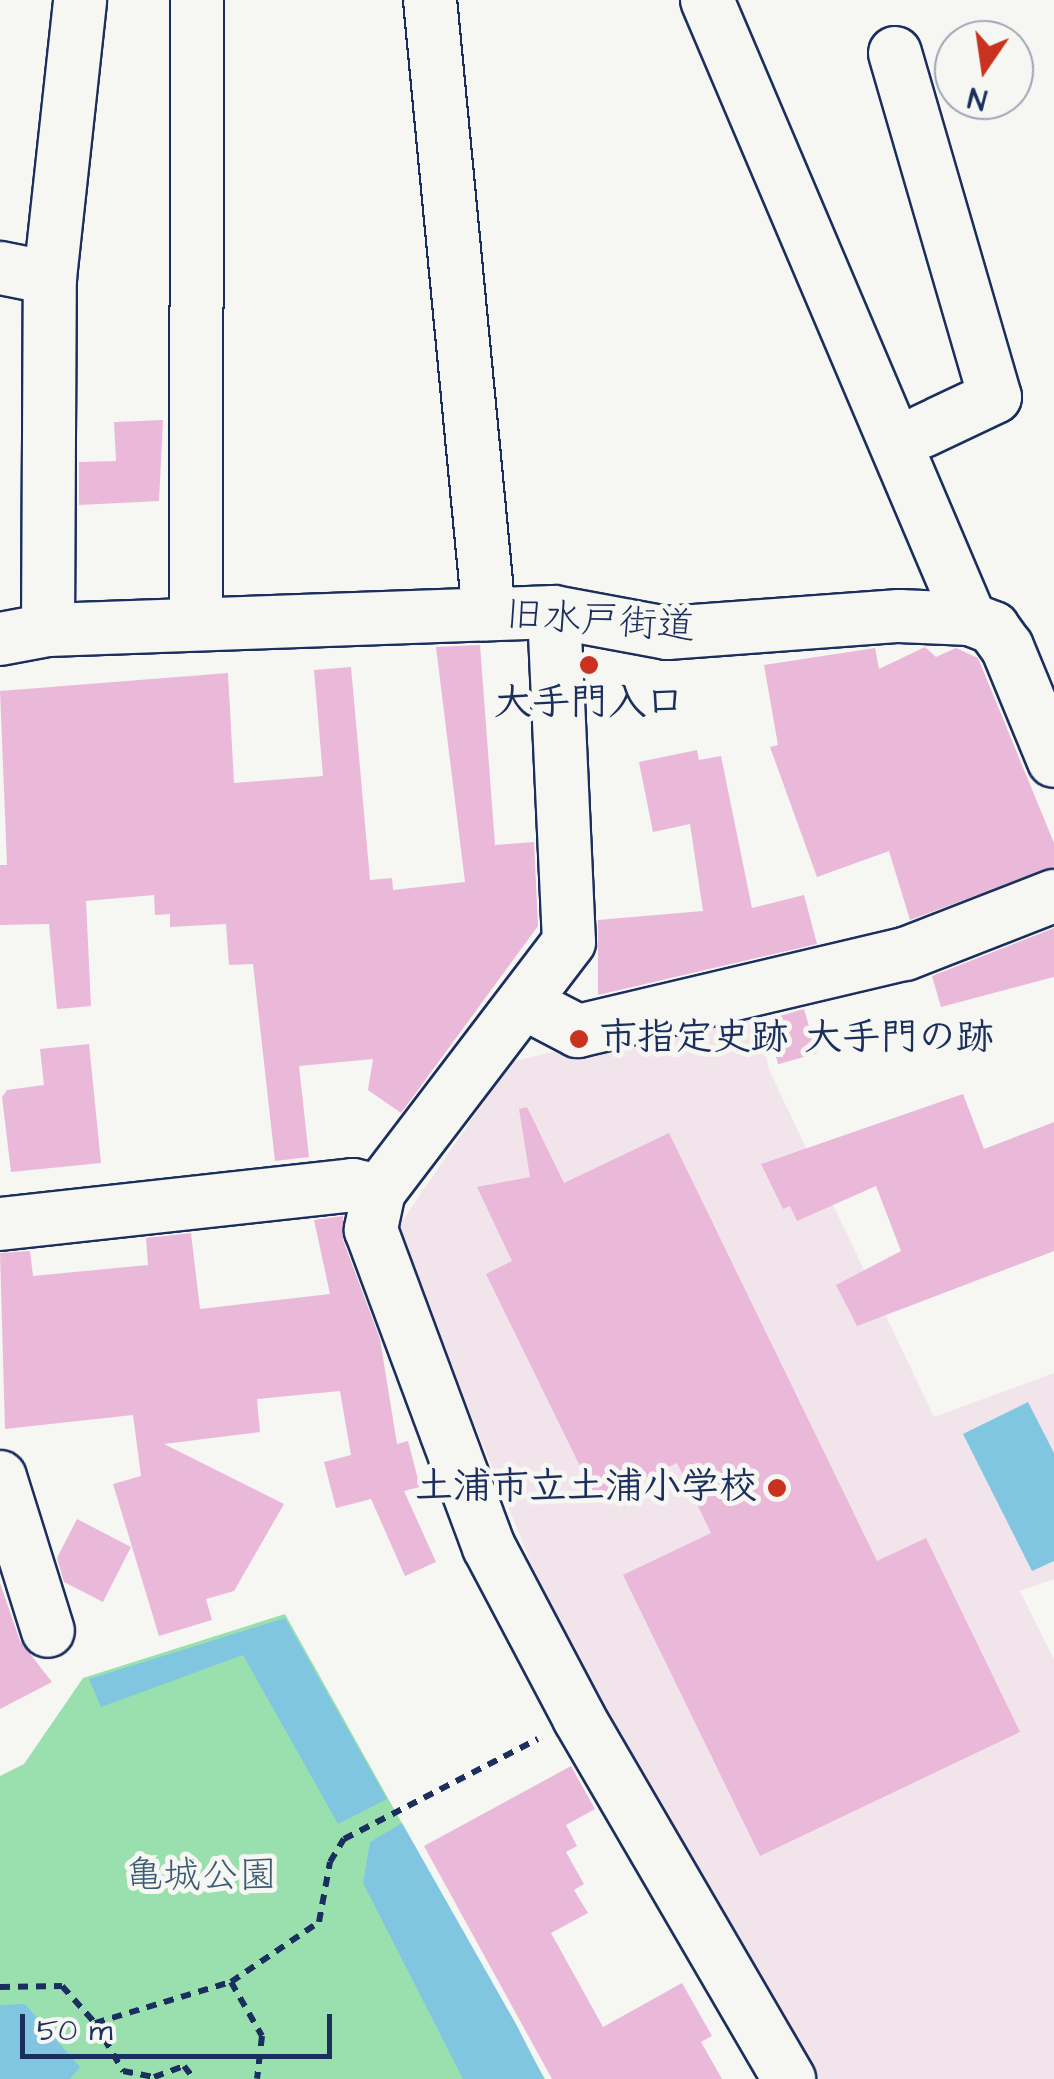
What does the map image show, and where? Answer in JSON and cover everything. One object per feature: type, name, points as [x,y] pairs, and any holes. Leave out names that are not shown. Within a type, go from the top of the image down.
[{"type":"street","points":[[24,634],[25,273],[80,0]]},
{"type":"street","points":[[196,0],[192,320],[196,603]]},
{"type":"street","points":[[430,0],[488,614]]},
{"type":"street","points":[[706,0],[970,619],[994,628],[1007,647],[1054,759]]},
{"type":"street","points":[[894,53],[995,397],[923,431]]},
{"type":"street","points":[[554,612],[570,942],[379,1191],[371,1230],[489,1547],[579,1718],[789,2079]]},
{"type":"street","name":"旧水戸街道","points":[[24,634],[554,612],[667,633],[899,616],[970,619]]},
{"type":"street","points":[[524,1003],[578,1031],[905,954],[1054,896]]},
{"type":"street","points":[[0,1224],[353,1185],[379,1191]]},
{"type":"street","points":[[0,1478],[12,1558],[48,1631]]},
{"type":"path","points":[[95,2023],[231,1982],[319,1922],[330,1862],[344,1838],[579,1718]]},
{"type":"path","points":[[231,1982],[262,2036],[257,2079]]},
{"type":"path","points":[[0,1987],[62,1986],[95,2023],[124,2071],[154,2076],[184,2066],[194,2079]]},
{"type":"shaded area","name":"土浦市立土浦小学校","points":[[755,1003],[769,1070],[934,1417],[1054,1373],[1054,1579],[1020,1591],[1054,1660],[1054,2079],[814,2079],[595,1702],[529,1558],[396,1230],[511,1062]]},
{"type":"green space","name":"亀城公園","points":[[285,1614],[545,2079],[0,2079],[0,1776],[24,1764],[83,1678]]},
{"type":"water","points":[[1028,1402],[1054,1453],[1054,1561],[1032,1571],[963,1434]]},
{"type":"water","points":[[285,1618],[387,1799],[338,1824],[243,1655],[101,1707],[89,1679]]},
{"type":"water","points":[[402,1823],[544,2079],[463,2079],[363,1883],[370,1842]]},
{"type":"water","points":[[25,2004],[80,2067],[70,2079],[0,2079],[0,2005]]},
{"type":"building","points":[[163,420],[159,501],[79,505],[79,462],[116,461],[114,422]]},
{"type":"building","points":[[480,645],[495,845],[534,842],[538,926],[401,1113],[368,1090],[373,1059],[299,1066],[309,1157],[275,1161],[253,964],[229,965],[226,924],[170,927],[170,914],[155,915],[154,895],[86,901],[91,1006],[57,1009],[49,924],[0,925],[0,865],[7,865],[0,691],[228,673],[234,783],[323,776],[314,670],[351,667],[370,880],[392,878],[393,890],[465,882],[436,647]]},
{"type":"building","points":[[925,647],[936,657],[956,648],[978,658],[1054,843],[1054,867],[910,920],[889,851],[817,877],[770,747],[778,745],[764,665],[875,648],[879,669]]},
{"type":"building","points":[[697,750],[699,760],[721,756],[752,908],[804,895],[817,944],[598,995],[598,920],[703,911],[690,824],[653,832],[639,762]]},
{"type":"building","points":[[1054,928],[1054,977],[941,1007],[932,976]]},
{"type":"building","points":[[804,1009],[817,1053],[778,1064],[766,1020]]},
{"type":"building","points":[[89,1044],[101,1163],[11,1172],[2,1097],[7,1090],[44,1085],[40,1049]]},
{"type":"building","points":[[963,1094],[984,1149],[1054,1122],[1054,1251],[857,1326],[836,1285],[901,1251],[876,1186],[797,1221],[790,1206],[783,1209],[761,1164]]},
{"type":"building","points":[[527,1107],[564,1183],[669,1133],[877,1561],[926,1538],[1020,1732],[760,1856],[623,1575],[711,1533],[677,1463],[597,1501],[486,1274],[512,1261],[477,1187],[530,1177],[519,1109]]},
{"type":"building","points":[[343,1216],[343,1240],[380,1339],[397,1444],[408,1441],[420,1487],[404,1491],[436,1562],[405,1576],[371,1499],[336,1508],[324,1462],[351,1455],[340,1391],[257,1399],[260,1432],[164,1444],[284,1504],[234,1591],[206,1599],[212,1620],[159,1636],[113,1484],[141,1476],[133,1415],[5,1429],[0,1253],[30,1251],[33,1276],[148,1265],[146,1238],[191,1233],[200,1309],[330,1294],[314,1220]]},
{"type":"building","points":[[77,1519],[131,1547],[103,1602],[64,1582],[57,1558]]},
{"type":"building","points":[[0,1583],[20,1641],[52,1682],[0,1709]]},
{"type":"building","points":[[571,1766],[595,1809],[566,1825],[577,1846],[566,1852],[584,1884],[574,1890],[588,1913],[551,1933],[603,2027],[682,1983],[712,2036],[701,2042],[722,2079],[552,2079],[424,1846]]},
{"type":"place","name":"大手門入口","points":[[589,665]]},
{"type":"place","name":"市指定史跡 大手門の跡","points":[[579,1039]]},
{"type":"place","name":"土浦市立土浦小学校","points":[[777,1488]]}]
